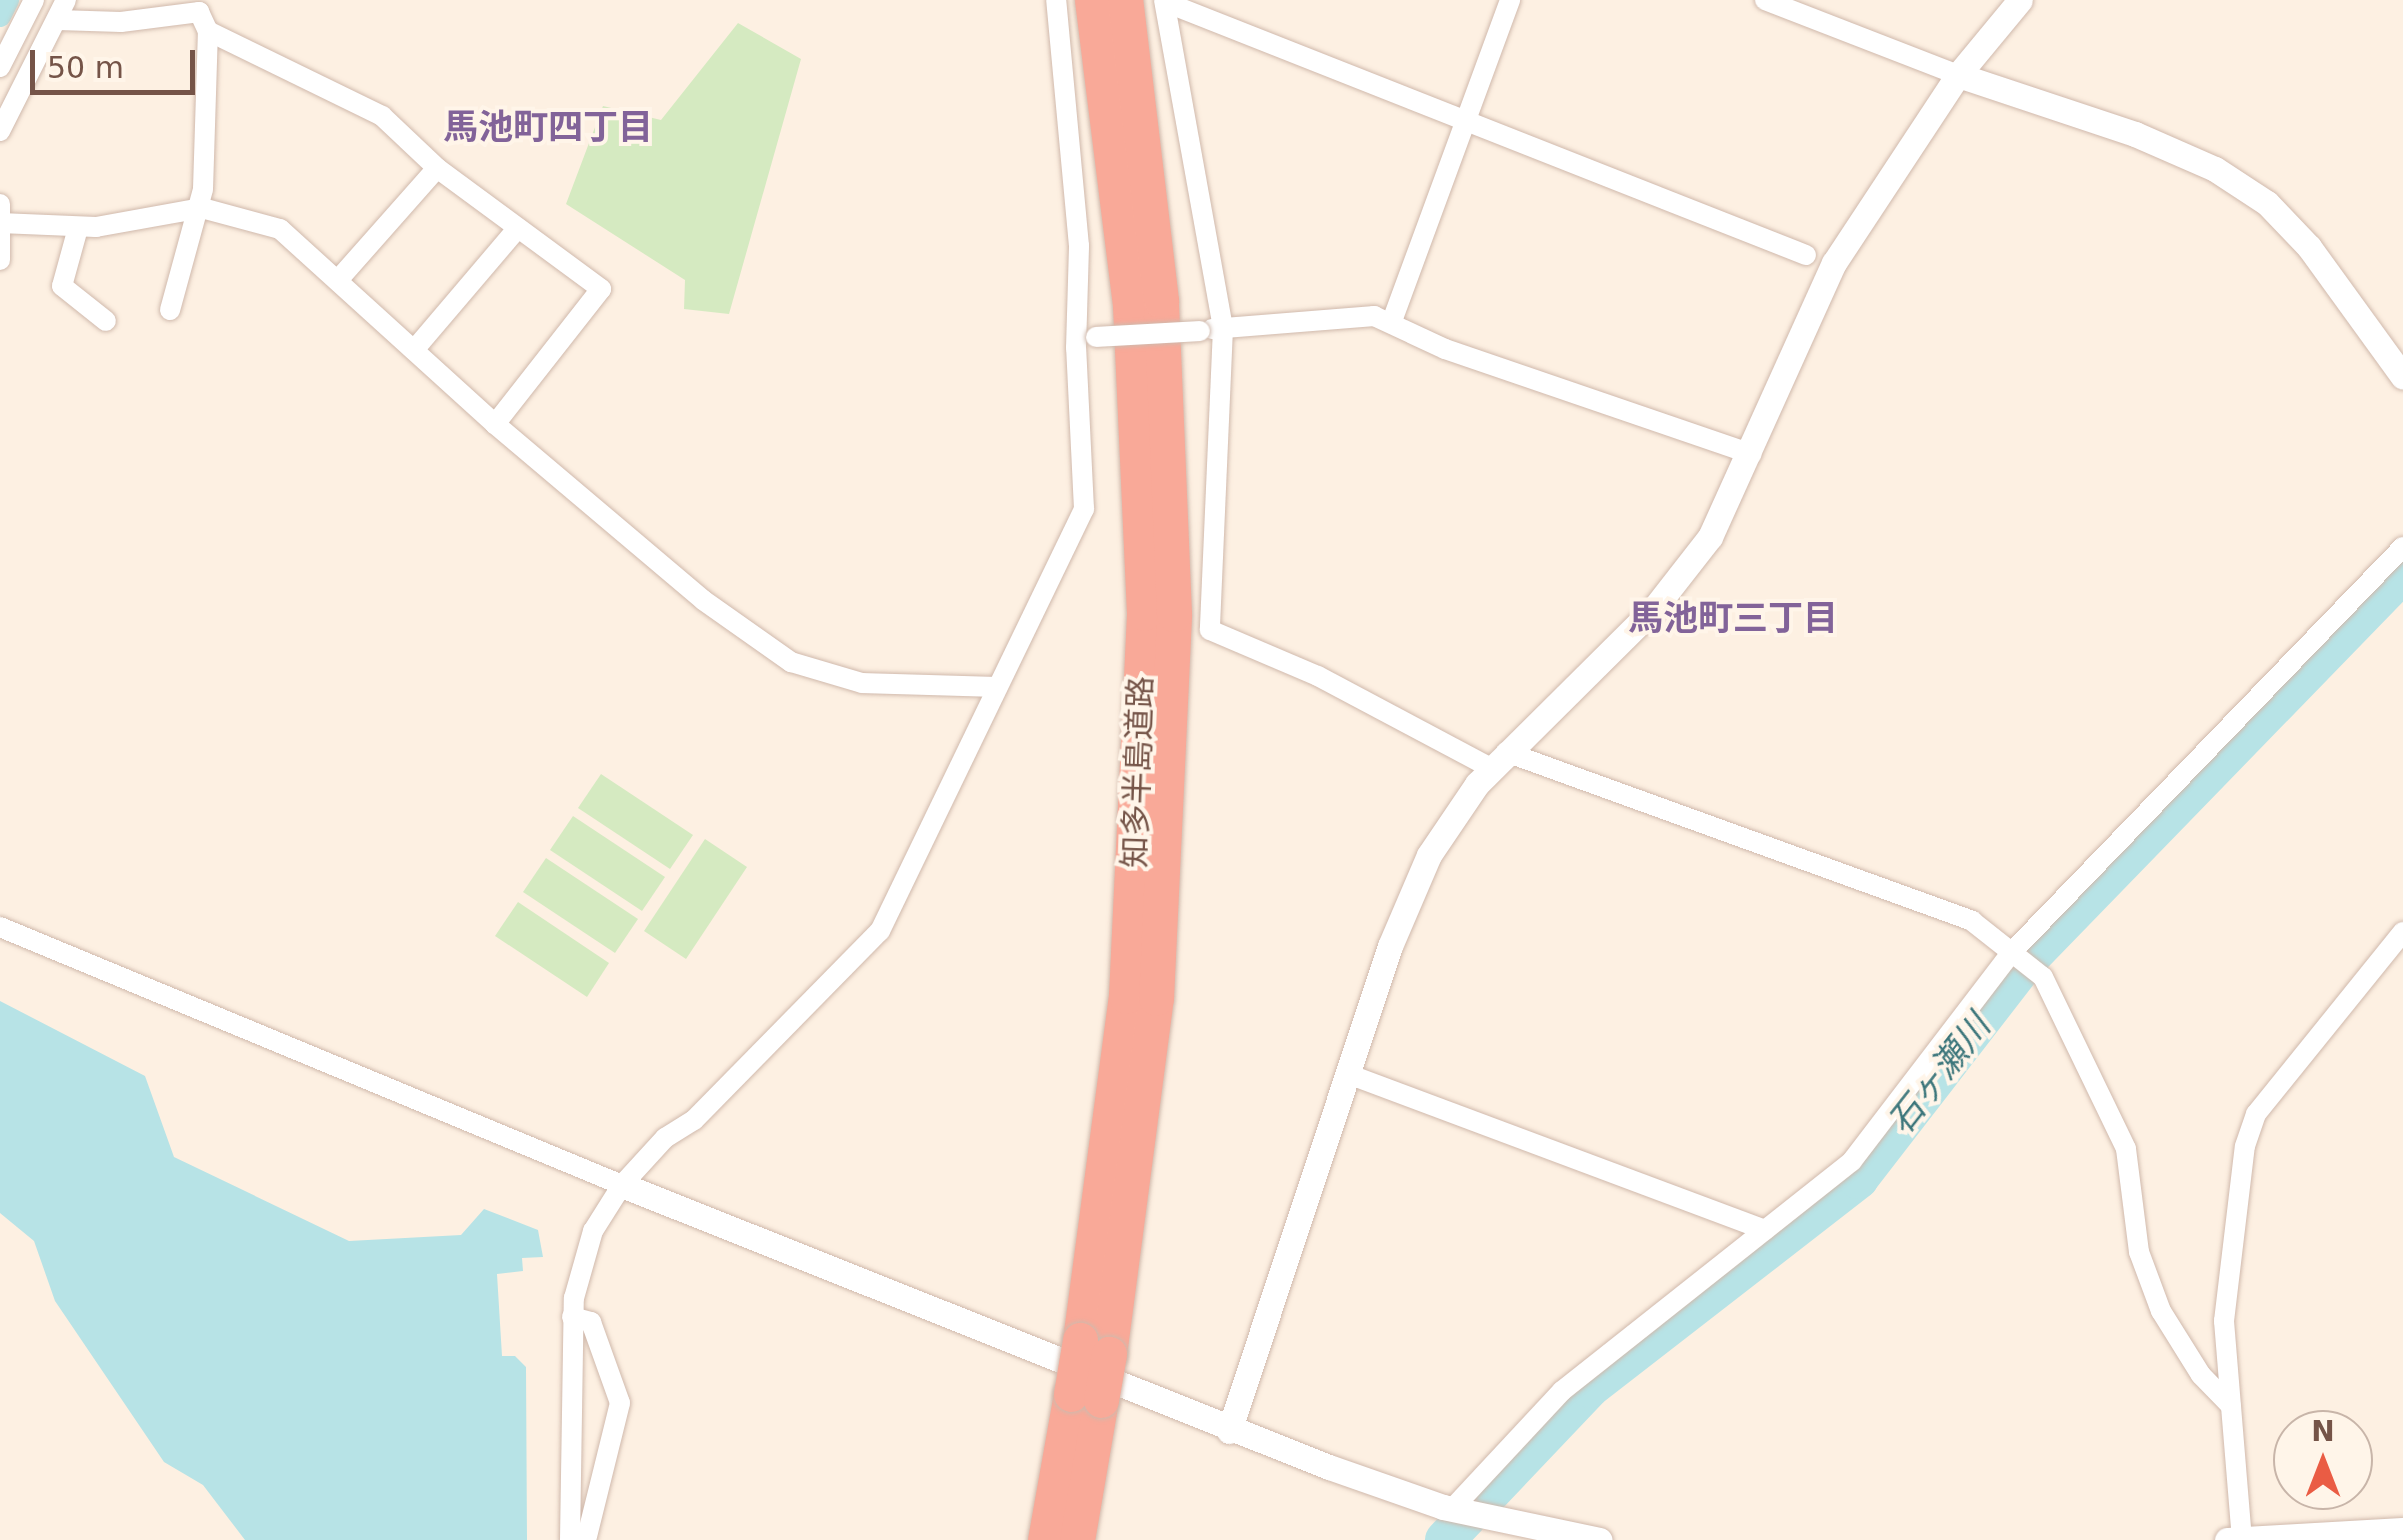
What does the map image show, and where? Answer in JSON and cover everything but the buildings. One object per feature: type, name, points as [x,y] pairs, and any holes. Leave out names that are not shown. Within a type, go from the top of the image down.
[{"type":"highway","name":"知多半島道路","points":[[1092,0],[1130,305],[1144,613],[1126,996],[1094,1347]]},
{"type":"highway","name":"知多半島道路","points":[[1077,1540],[1086,1397],[1156,998],[1174,614],[1161,300],[1124,0]]},
{"type":"highway","name":"知多半島道路","points":[[1046,1540],[1086,1397]]},
{"type":"street","points":[[0,68],[34,0]]},
{"type":"street","points":[[570,1540],[572,1316],[580,1260],[622,1184],[880,931],[1084,509],[1076,348],[1079,246],[1056,0]]},
{"type":"street","points":[[1392,322],[1510,0]]},
{"type":"street","points":[[1765,0],[1958,75],[2135,134],[2215,169],[2267,203],[2308,246],[2403,377]]},
{"type":"street","points":[[1228,1431],[1414,885],[1447,824],[1499,760],[1684,573],[1752,454],[1834,263],[1958,75],[2020,0]]},
{"type":"street","points":[[1164,1],[1466,116],[1806,254]]},
{"type":"street","points":[[1164,1],[1223,328],[1210,630],[1499,760],[1972,921],[2022,961],[2126,1148],[2139,1252],[2160,1311],[2201,1375],[2231,1406]]},
{"type":"street","points":[[0,131],[62,10],[121,22],[199,12],[208,31],[197,209],[170,310]]},
{"type":"street","points":[[208,31],[382,116],[437,168],[600,290],[495,424]]},
{"type":"street","points":[[338,280],[437,168]]},
{"type":"street","points":[[0,204],[0,260]]},
{"type":"street","points":[[0,222],[78,228],[197,209],[280,229],[495,424],[704,600],[791,662],[862,683],[996,687]]},
{"type":"street","points":[[78,228],[62,286],[106,321]]},
{"type":"street","points":[[414,350],[518,228]]},
{"type":"street","points":[[1076,348],[1096,337],[1374,316],[1445,349],[1752,454]]},
{"type":"street","points":[[1452,1509],[1562,1391],[1766,1230],[1874,1136],[2022,961],[2403,547]]},
{"type":"street","points":[[0,928],[1228,1431],[1452,1509],[1600,1540]]},
{"type":"street","points":[[2403,932],[2256,1114],[2246,1146],[2224,1321],[2237,1539],[2403,1530]]},
{"type":"street","points":[[1348,1074],[1766,1230]]},
{"type":"street","points":[[572,1316],[591,1322],[620,1403],[586,1540]]},
{"type":"green space","points":[[738,23],[801,59],[729,314],[684,309],[685,280],[566,204],[603,106],[661,120]]},
{"type":"green space","points":[[601,774],[693,835],[670,869],[578,808]]},
{"type":"green space","points":[[573,816],[665,877],[642,911],[550,850]]},
{"type":"green space","points":[[705,839],[747,867],[686,959],[644,931]]},
{"type":"green space","points":[[546,858],[638,919],[615,953],[523,892]]},
{"type":"green space","points":[[518,902],[609,963],[587,997],[495,936]]},
{"type":"water","points":[[0,1001],[145,1076],[174,1157],[349,1241],[461,1235],[484,1209],[538,1230],[543,1257],[522,1258],[523,1271],[497,1274],[502,1356],[515,1356],[526,1367],[527,1540],[245,1540],[203,1485],[164,1462],[55,1301],[34,1241],[0,1213]]},
{"type":"waterway","points":[[0,16],[8,0]]},
{"type":"waterway","name":"石ヶ瀬川","points":[[1445,1540],[1589,1388],[1858,1179],[2029,958],[2403,573]]},
{"type":"district","name":"馬池町四丁目","points":[[548,127]]},
{"type":"district","name":"馬池町三丁目","points":[[1733,618]]}]
